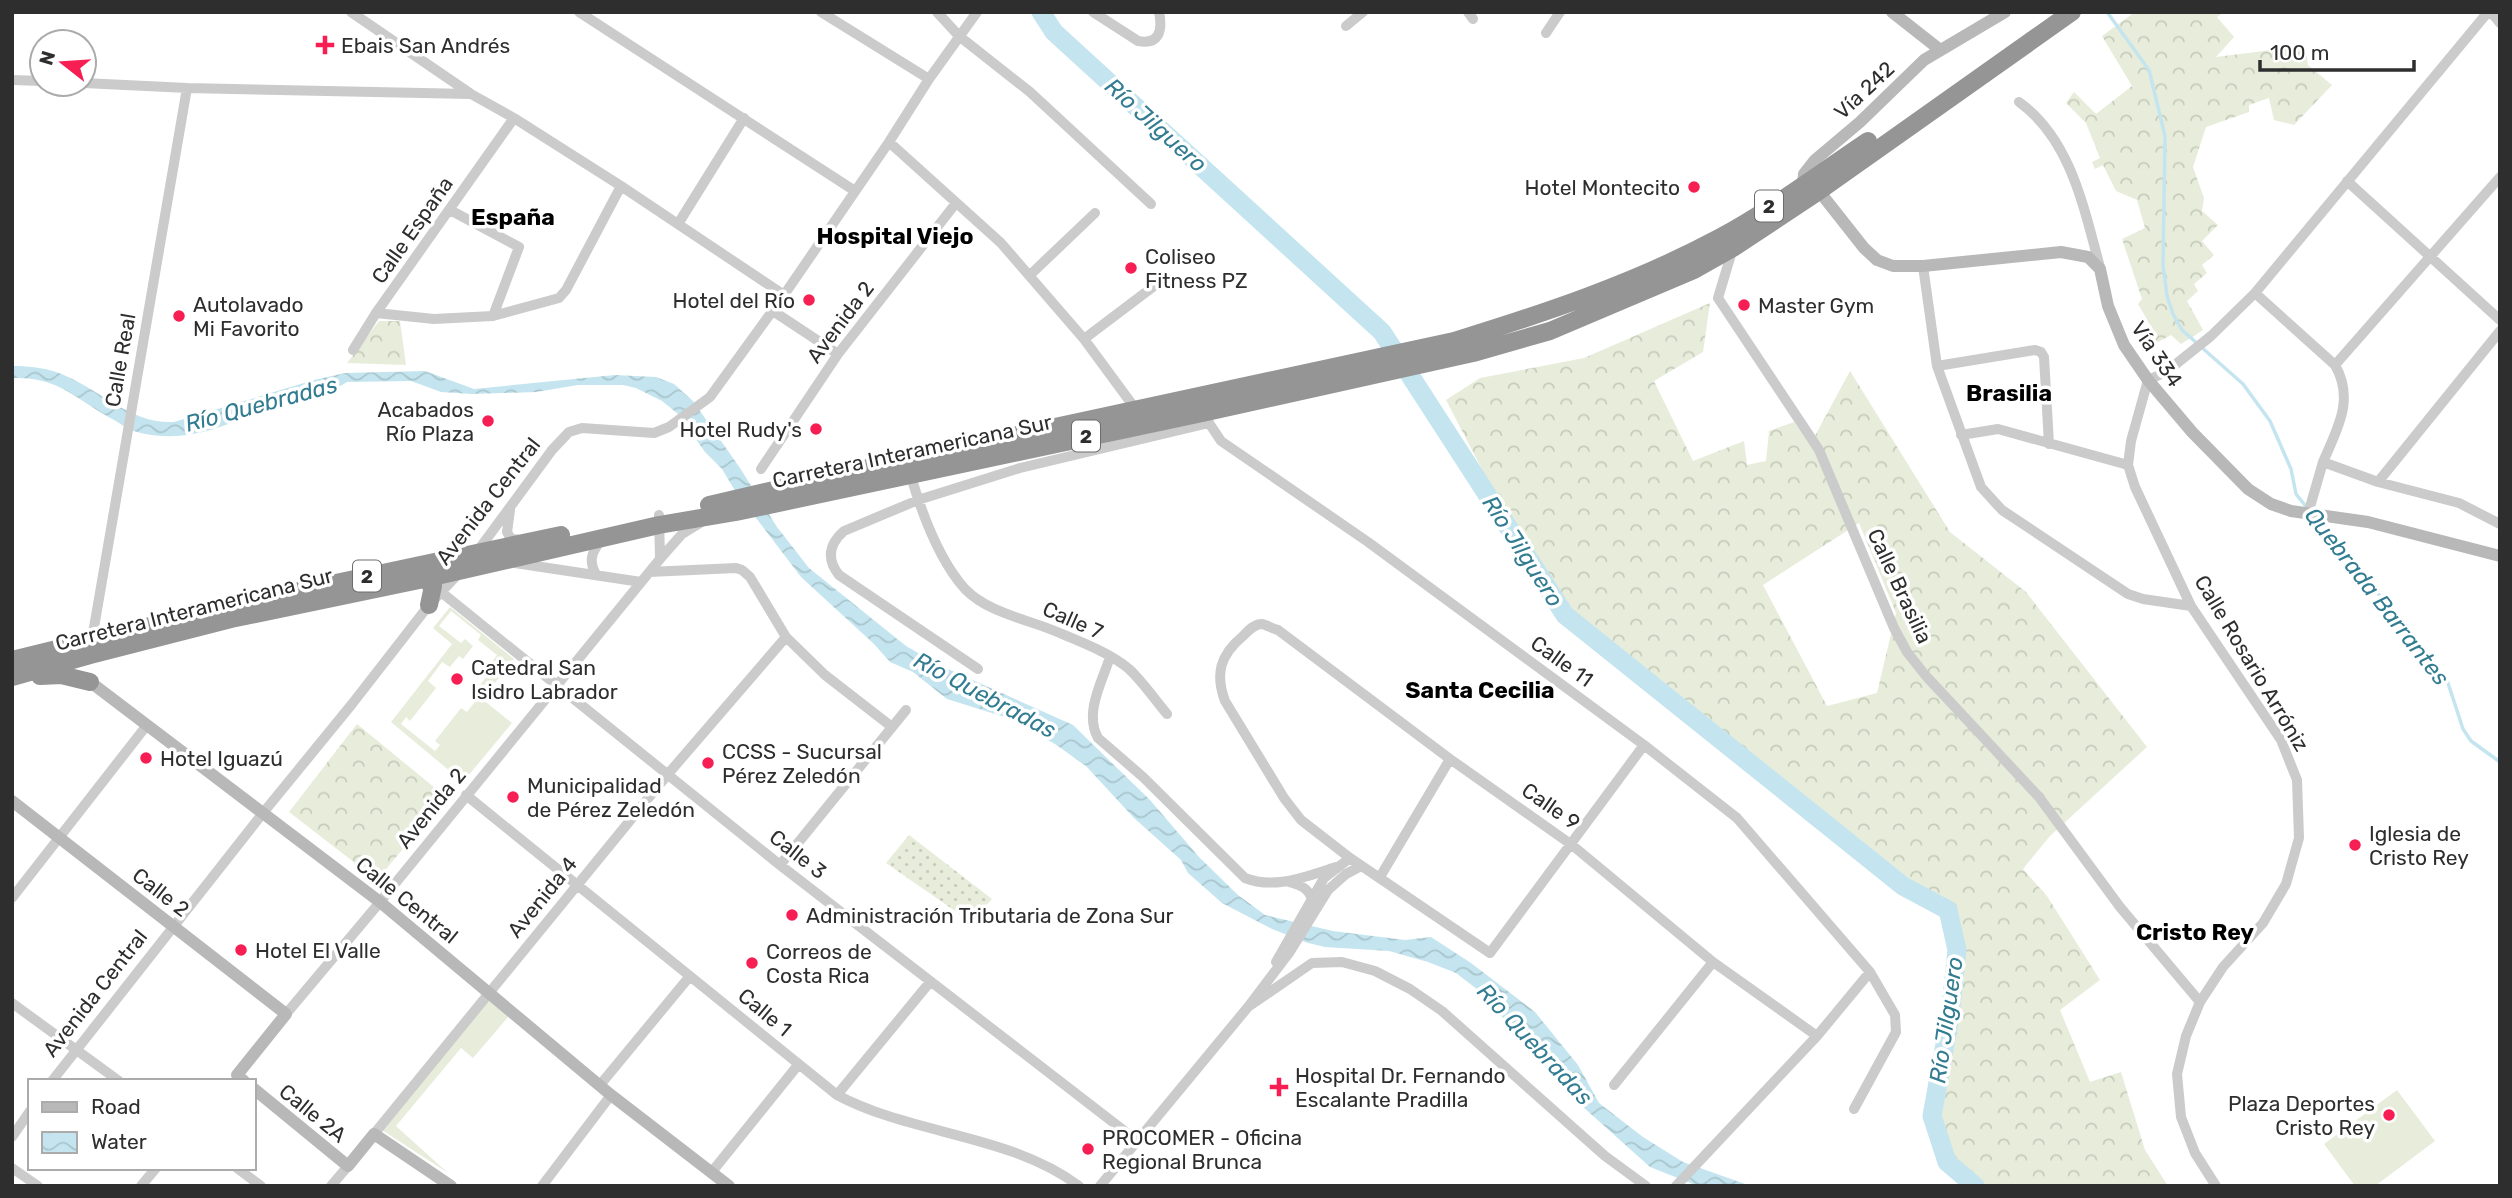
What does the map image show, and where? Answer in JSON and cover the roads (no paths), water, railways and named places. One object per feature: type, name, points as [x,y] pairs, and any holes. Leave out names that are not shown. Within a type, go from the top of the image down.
[{"type":"highway","name":"Carretera Interamericana Sur","points":[[68,653],[92,639],[477,551],[726,509],[908,466],[1139,418],[1207,410],[1473,353],[1550,331],[1704,265],[1733,248],[1799,191],[1852,152],[2063,14]]},
{"type":"highway","name":"Carretera Interamericana Sur","points":[[1207,410],[1371,359],[1454,341],[1575,302],[1648,271],[1720,237],[1799,191],[2063,14]]},
{"type":"highway","points":[[1704,265],[1799,191]]},
{"type":"highway","name":"Carretera Interamericana Sur","points":[[14,671],[68,653],[424,579],[602,538],[659,520]]},
{"type":"highway","points":[[424,579],[433,586],[435,599]]},
{"type":"highway","points":[[14,671],[61,675],[90,682]]},
{"type":"main road","points":[[1892,12],[1939,49]]},
{"type":"main road","name":"Vía 242","points":[[1799,191],[1804,174],[1815,160],[1860,122],[1924,60],[2005,12]]},
{"type":"main road","points":[[1799,191],[1877,260],[1893,266],[1923,266],[2061,252],[2088,257],[2100,269]]},
{"type":"main road","name":"Vía 334","points":[[2100,269],[2114,323],[2124,345],[2148,380],[2192,432],[2248,489],[2271,504],[2308,514],[2368,522],[2500,555]]},
{"type":"main road","name":"Calle Central","points":[[68,653],[77,671],[90,682],[380,902],[611,1095],[719,1181]]},
{"type":"main road","name":"Calle 2","points":[[12,801],[286,1014]]},
{"type":"main road","name":"Avenida 2","points":[[238,1079],[286,1014]]},
{"type":"main road","name":"Calle 2A","points":[[256,1091],[348,1166]]},
{"type":"main road","points":[[374,1134],[451,1186]]},
{"type":"main road","name":"Avenida 4","points":[[348,1166],[374,1134]]},
{"type":"street","points":[[351,12],[471,94],[621,186],[784,295]]},
{"type":"street","points":[[579,12],[855,191]]},
{"type":"street","points":[[821,12],[929,79]]},
{"type":"street","points":[[937,12],[959,36],[1030,92],[1151,204]]},
{"type":"street","name":"Avenida Central","points":[[53,1079],[262,813],[477,551],[565,435],[574,429],[646,434],[669,427],[710,397],[773,311],[977,12]]},
{"type":"street","points":[[1093,12],[1138,41],[1146,43],[1158,37],[1161,27],[1159,12]]},
{"type":"street","points":[[1346,26],[1363,12]]},
{"type":"street","points":[[1546,33],[1560,12]]},
{"type":"street","points":[[1961,435],[1998,429],[2128,465],[2131,442],[2148,380],[2166,372],[2211,336],[2255,293],[2490,12],[2500,23]]},
{"type":"street","points":[[98,84],[471,94]]},
{"type":"street","name":"Calle Real","points":[[92,639],[187,88]]},
{"type":"street","points":[[2019,102],[2029,109],[2044,127],[2062,153],[2077,183],[2100,269]]},
{"type":"street","name":"Calle España","points":[[376,313],[514,118]]},
{"type":"street","points":[[678,224],[744,118]]},
{"type":"street","points":[[889,142],[1001,243],[1030,275],[1084,339],[1139,418]]},
{"type":"street","points":[[2335,365],[2500,177]]},
{"type":"street","points":[[2347,181],[2500,320]]},
{"type":"street","name":"Calle España","points":[[376,313],[434,319],[493,316],[559,298],[566,290],[621,186]]},
{"type":"street","name":"Avenida 2","points":[[761,468],[838,354],[956,203]]},
{"type":"street","points":[[450,211],[519,247],[493,316]]},
{"type":"street","points":[[1030,275],[1095,214]]},
{"type":"street","name":"Calle Brasilia","points":[[1733,248],[1718,298],[1819,450],[1894,628],[1907,652],[1926,676],[2039,797],[2120,907],[2200,1002]]},
{"type":"street","points":[[1923,266],[1937,366],[1981,487],[2002,510],[2128,594],[2143,599],[2191,606]]},
{"type":"street","points":[[1084,339],[1162,280]]},
{"type":"street","points":[[2255,293],[2335,365],[2342,378],[2344,404],[2340,421],[2323,462],[2308,514]]},
{"type":"street","points":[[773,311],[838,354]]},
{"type":"street","points":[[353,350],[376,313]]},
{"type":"street","points":[[2378,482],[2500,331]]},
{"type":"street","points":[[1937,366],[2035,350],[2041,352],[2044,357],[2049,444]]},
{"type":"street","points":[[978,669],[839,575],[832,566],[831,549],[835,539],[844,531],[918,500],[1207,410]]},
{"type":"street","name":"Calle 11","points":[[1207,410],[1221,441],[1368,542],[1644,745],[1737,818],[1870,972],[1895,1015],[1896,1032],[1854,1108]]},
{"type":"street","points":[[2323,462],[2378,482],[2459,503],[2500,524]]},
{"type":"street","name":"Calle Rosario Arróniz","points":[[2128,465],[2135,487],[2191,606],[2281,740],[2297,780],[2299,838],[2286,884],[2263,923],[2223,967],[2200,1002],[2186,1036],[2177,1074],[2181,1117],[2194,1153],[2216,1186]]},
{"type":"street","name":"Calle 7","points":[[908,466],[924,520],[966,590],[979,600],[1110,657],[1093,709],[1093,730],[1098,738],[1143,777],[1245,878],[1263,883],[1288,882],[1336,867]]},
{"type":"street","points":[[510,506],[507,532],[511,539],[530,542]]},
{"type":"street","name":"Avenida 2","points":[[286,1014],[660,559],[682,534],[726,509]]},
{"type":"street","points":[[659,520],[660,559]]},
{"type":"street","points":[[596,574],[591,566],[591,558],[602,538]]},
{"type":"street","points":[[500,561],[641,582]]},
{"type":"street","points":[[649,572],[729,568],[742,570],[750,577],[786,637],[825,675],[892,727]]},
{"type":"street","name":"Calle 3","points":[[435,599],[558,685],[780,864],[1136,1140]]},
{"type":"street","name":"Calle 9","points":[[1350,858],[1301,820],[1284,798],[1219,685],[1219,671],[1234,643],[1252,627],[1262,624],[1278,630],[1450,759],[1572,845],[1713,962],[1817,1036]]},
{"type":"street","name":"Avenida 4","points":[[374,1134],[667,774],[786,637]]},
{"type":"street","points":[[1110,657],[1129,670],[1167,714]]},
{"type":"street","points":[[780,864],[906,710]]},
{"type":"street","points":[[12,898],[147,725]]},
{"type":"street","points":[[1100,1186],[1248,1007],[1286,951],[1324,878],[1336,867],[1350,858],[1490,953],[1644,745]]},
{"type":"street","points":[[1380,877],[1450,759]]},
{"type":"street","name":"Calle 1","points":[[466,795],[837,1095],[870,1110],[929,1126],[1044,1164],[1079,1186]]},
{"type":"street","points":[[1311,907],[1346,874],[1361,866]]},
{"type":"street","points":[[1288,882],[1304,887],[1310,894],[1311,907]]},
{"type":"street","points":[[1248,1007],[1312,963],[1342,962],[1375,971],[1410,989],[1442,1011],[1605,1156],[1646,1186]]},
{"type":"street","points":[[1614,1085],[1713,962]]},
{"type":"street","points":[[1676,1186],[1817,1036],[1870,972]]},
{"type":"street","points":[[600,1085],[690,976]]},
{"type":"street","points":[[837,1095],[930,982]]},
{"type":"street","points":[[12,1003],[116,1079]]},
{"type":"street","points":[[719,1181],[798,1065]]},
{"type":"street","points":[[542,1186],[611,1095]]},
{"type":"street","points":[[12,1113],[23,1120]]},
{"type":"street","points":[[12,1137],[28,1114]]},
{"type":"street","name":"Avenida 4","points":[[331,1186],[348,1166]]},
{"type":"street","points":[[12,1168],[38,1186]]},
{"type":"street","points":[[141,1186],[154,1170]]},
{"type":"street","points":[[240,1170],[261,1186]]},
{"type":"water","name":"Río Quebradas","points":[[12,366],[60,373],[131,413],[144,418],[174,422],[345,373],[425,371],[474,389],[615,375],[656,377],[674,384],[693,401],[777,527],[809,568],[906,646],[939,665],[1073,725],[1150,800],[1199,857],[1238,895],[1265,915],[1333,931],[1405,940],[1431,937],[1471,963],[1535,1012],[1578,1065],[1599,1103],[1643,1137],[1683,1162],[1751,1186],[1698,1186],[1650,1167],[1563,1089],[1482,993],[1456,973],[1389,951],[1325,947],[1308,943],[1272,929],[1222,903],[1188,873],[1181,860],[1134,818],[1086,766],[1055,744],[1008,718],[947,699],[913,672],[890,662],[801,577],[678,414],[662,401],[636,388],[623,385],[578,385],[536,392],[472,394],[441,392],[411,381],[347,382],[326,391],[286,401],[214,429],[196,434],[157,436],[128,428],[55,385],[28,378],[12,378]]},
{"type":"waterway","name":"Río Jilguero","points":[[1041,12],[1054,32],[1382,332],[1565,615],[1903,886],[1948,910],[1957,950],[1950,1016],[1932,1116],[1947,1162],[1975,1186]]},
{"type":"waterway","name":"Quebrada Barrantes","points":[[2107,12],[2149,70],[2165,136],[2163,265],[2167,296],[2173,314],[2182,330],[2243,384],[2270,421],[2291,469],[2296,494],[2308,509]]},
{"type":"waterway","name":"Quebrada Barrantes","points":[[2315,517],[2385,602],[2423,656],[2447,680],[2463,729],[2471,741],[2500,762]]},
{"type":"place","name":"Ebais San Andrés","points":[[325,45]]},
{"type":"place","name":"Hotel Montecito","points":[[1694,187]]},
{"type":"place","name":"Coliseo Fitness PZ","points":[[1131,268]]},
{"type":"place","name":"Hotel del Río","points":[[809,300]]},
{"type":"place","name":"Master Gym","points":[[1744,305]]},
{"type":"place","name":"Autolavado Mi Favorito","points":[[179,316]]},
{"type":"place","name":"Acabados Río Plaza","points":[[488,421]]},
{"type":"place","name":"Hotel Rudy's","points":[[816,429]]},
{"type":"place","name":"Catedral San Isidro Labrador","points":[[457,679]]},
{"type":"place","name":"Hotel Iguazú","points":[[146,758]]},
{"type":"place","name":"CCSS - Sucursal Pérez Zeledón","points":[[708,763]]},
{"type":"place","name":"Municipalidad de Pérez Zeledón","points":[[513,797]]},
{"type":"place","name":"Iglesia de Cristo Rey","points":[[2355,845]]},
{"type":"place","name":"Administración Tributaria de Zona Sur","points":[[792,915]]},
{"type":"place","name":"Hotel El Valle","points":[[241,950]]},
{"type":"place","name":"Correos de Costa Rica","points":[[752,963]]},
{"type":"place","name":"Hospital Dr. Fernando Escalante Pradilla","points":[[1279,1087]]},
{"type":"place","name":"Plaza Deportes Cristo Rey","points":[[2389,1115]]},
{"type":"place","name":"PROCOMER - Oficina Regional Brunca","points":[[1088,1149]]},
{"type":"district","name":"España","points":[[513,217]]},
{"type":"district","name":"Hospital Viejo","points":[[895,236]]},
{"type":"district","name":"Brasilia","points":[[2009,393]]},
{"type":"district","name":"Santa Cecilia","points":[[1480,690]]},
{"type":"district","name":"Cristo Rey","points":[[2195,932]]}]
